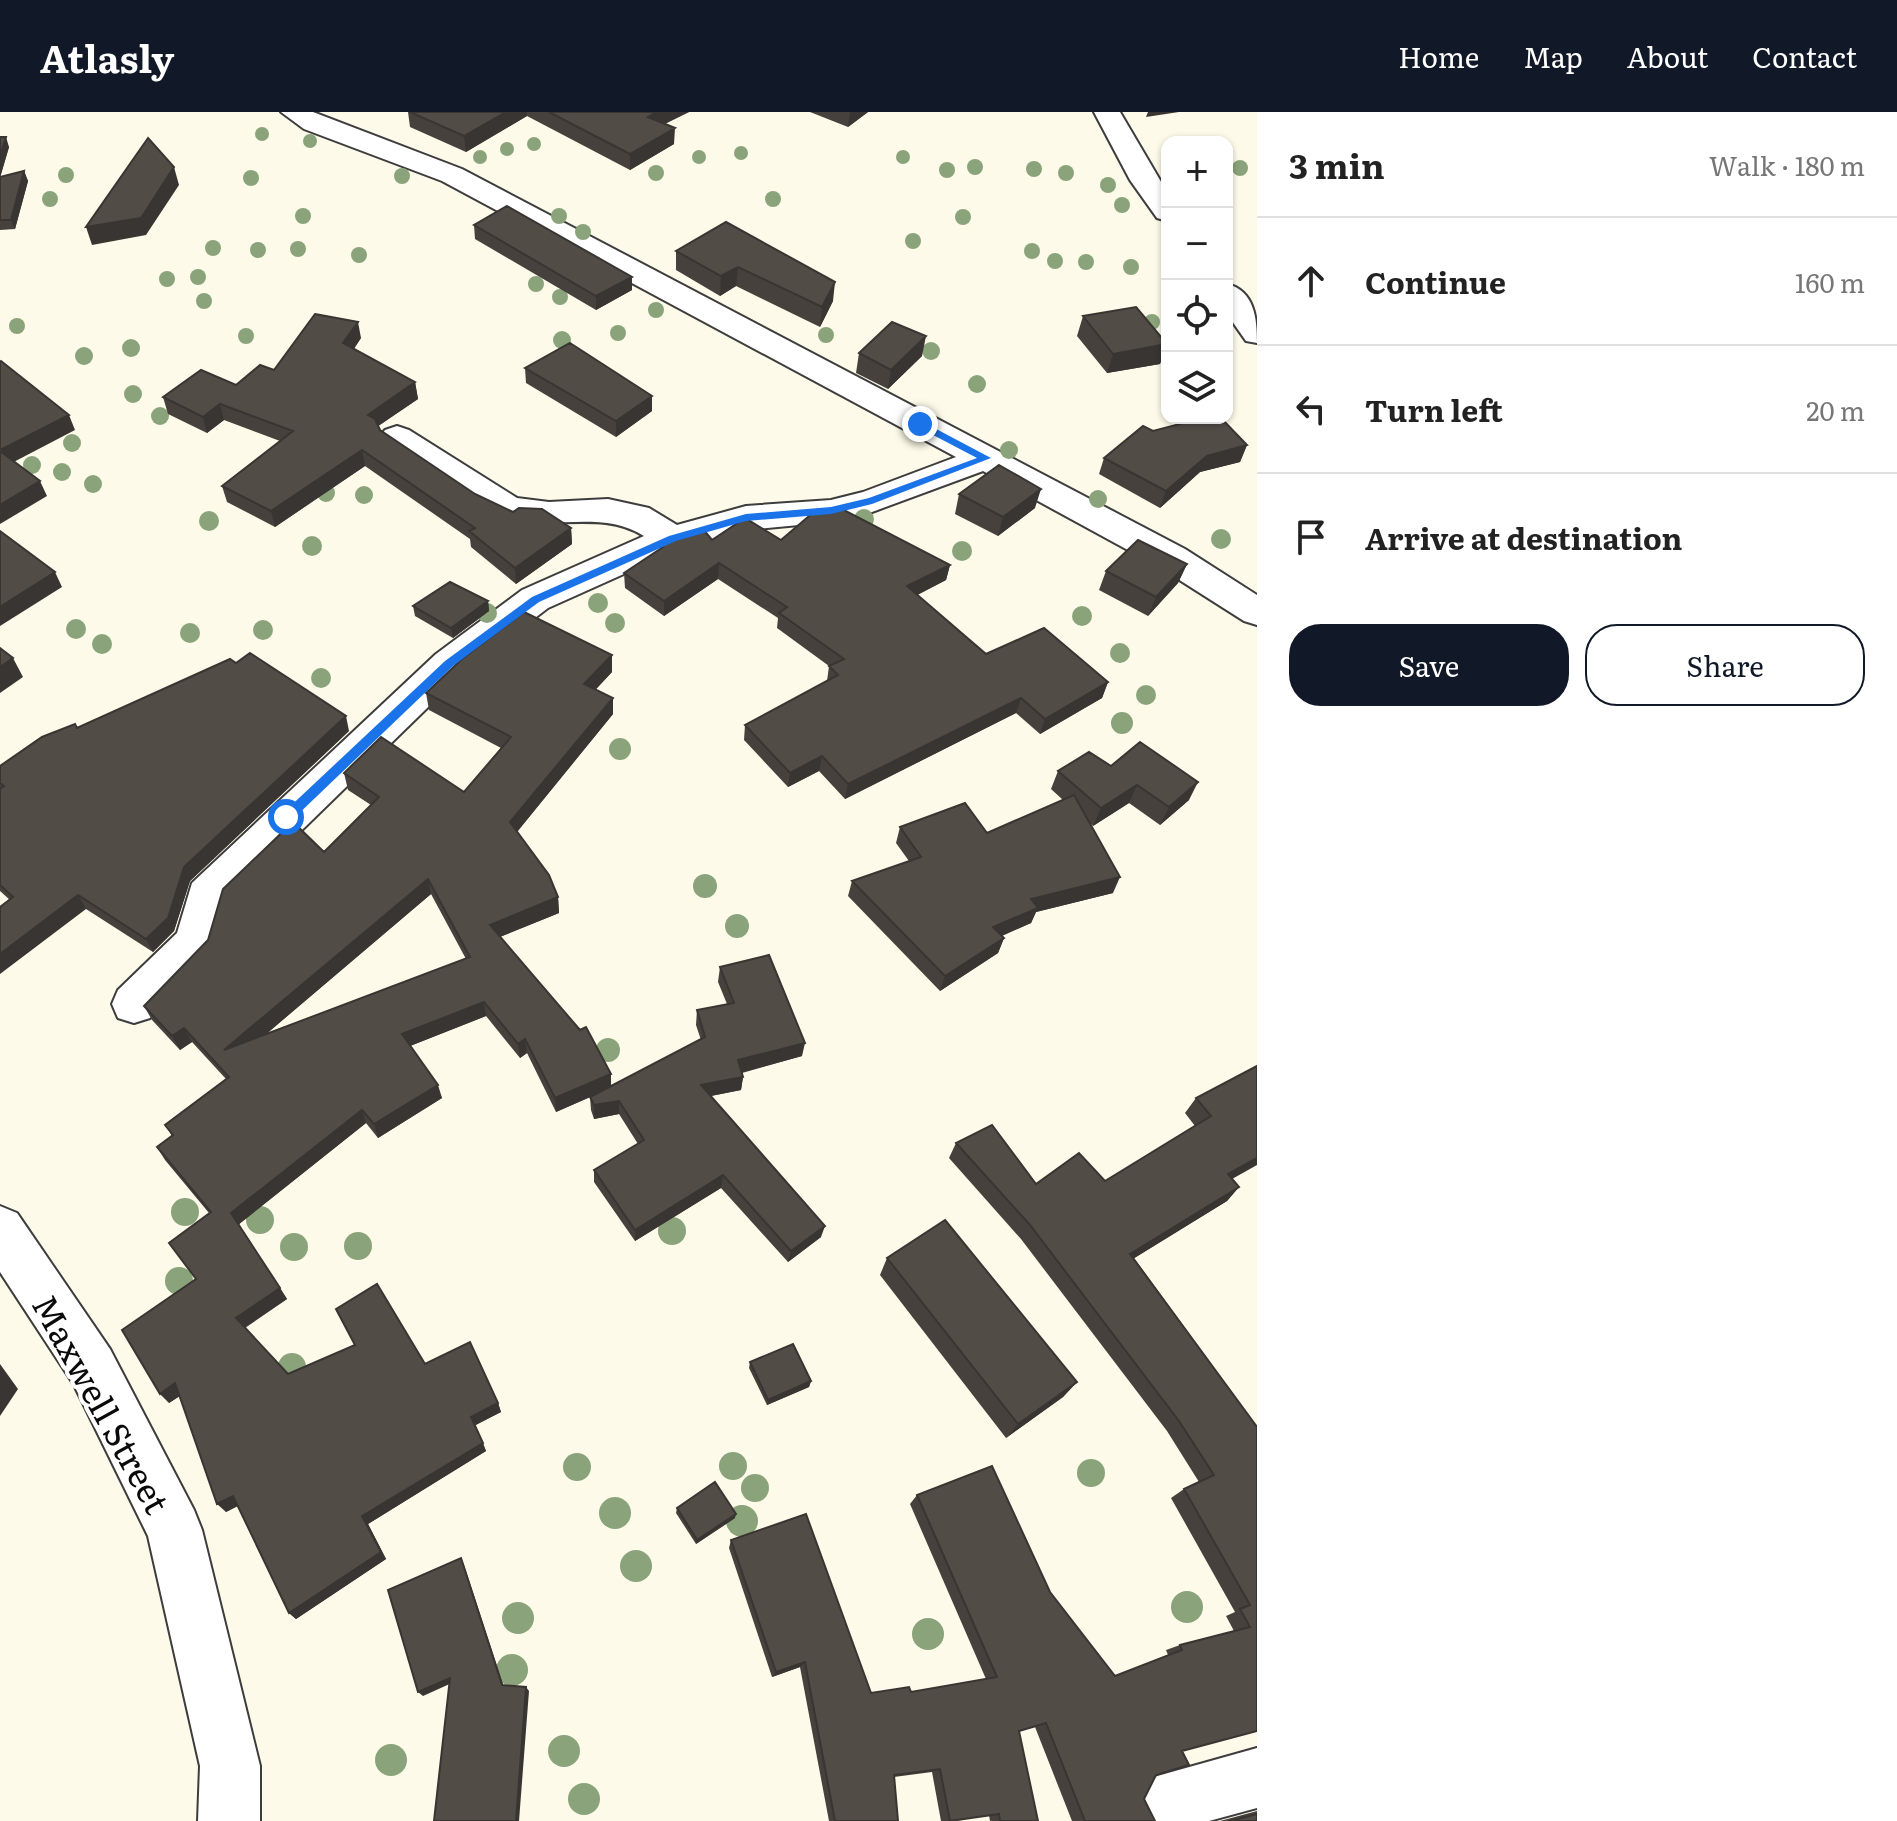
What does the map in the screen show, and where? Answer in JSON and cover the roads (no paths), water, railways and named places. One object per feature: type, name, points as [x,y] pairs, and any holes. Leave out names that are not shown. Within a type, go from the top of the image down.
[{"type":"street","points":[[294,112],[313,123],[452,175],[1172,558],[1257,612]]},
{"type":"street","points":[[1107,112],[1144,180],[1164,208]]},
{"type":"street","points":[[1233,301],[1257,334]]},
{"type":"street","points":[[397,437],[508,508],[549,514],[608,510],[637,516],[672,538]]},
{"type":"street","points":[[134,1004],[197,941],[207,895],[449,664],[535,599],[672,538],[746,518],[831,511],[872,501],[986,458]]},
{"type":"street","name":"Maxwell Street","points":[[0,1229],[92,1367],[174,1530],[230,1766],[229,1821]]},
{"type":"street","points":[[1165,1802],[1257,1778]]}]
